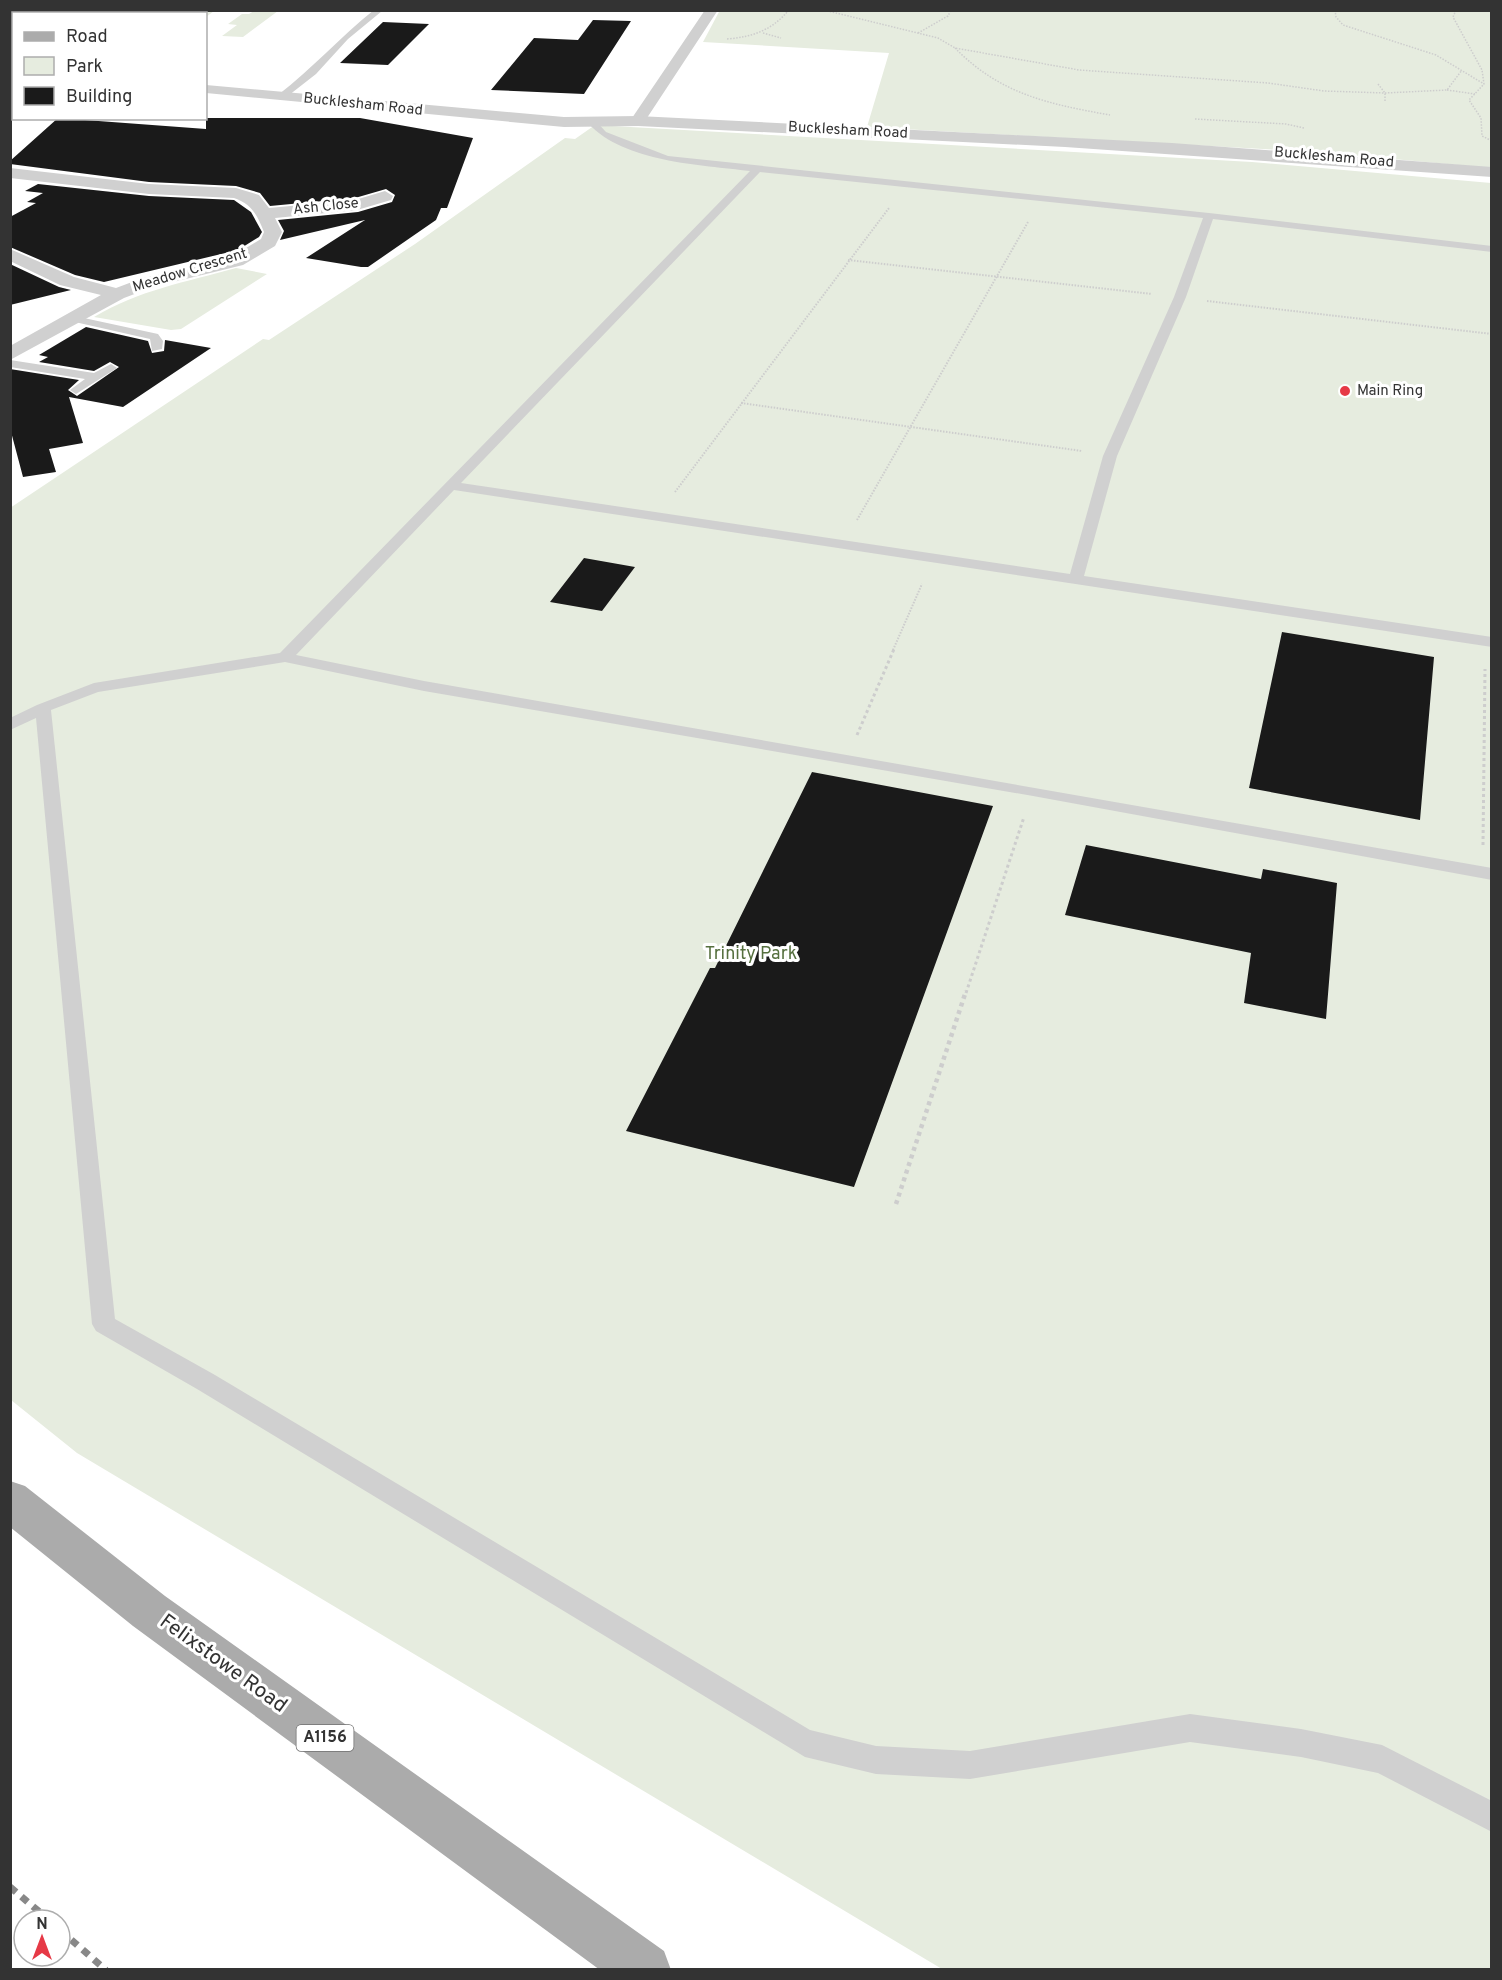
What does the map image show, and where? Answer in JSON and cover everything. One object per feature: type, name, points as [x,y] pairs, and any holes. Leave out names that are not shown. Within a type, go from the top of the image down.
[{"type":"main road","name":"Felixstowe Road","points":[[10,1500],[149,1611],[645,1970]]},
{"type":"street","points":[[638,121],[695,38],[711,10]]},
{"type":"street","name":"Bucklesham Road","points":[[207,89],[448,113],[592,122],[638,121],[1241,151],[1491,172]]},
{"type":"street","points":[[10,173],[149,189],[236,194],[253,199],[266,214]]},
{"type":"street","name":"Ash Close","points":[[266,214],[357,205],[385,196]]},
{"type":"street","name":"Meadow Crescent","points":[[10,354],[70,318],[117,294],[237,261],[255,252],[269,242],[273,232],[266,214]]},
{"type":"street","points":[[10,254],[67,281],[117,294]]},
{"type":"lane","points":[[281,97],[313,72],[345,37],[378,10]]},
{"type":"lane","points":[[592,122],[603,134],[666,159],[1209,216],[1491,249]]},
{"type":"lane","points":[[285,657],[758,168]]},
{"type":"lane","points":[[1075,581],[1110,456],[1180,297],[1209,216]]},
{"type":"lane","points":[[70,318],[154,336],[157,341],[156,349]]},
{"type":"lane","points":[[10,363],[96,377]]},
{"type":"lane","points":[[76,390],[111,368]]},
{"type":"lane","points":[[451,484],[1075,581],[1488,642]]},
{"type":"lane","points":[[10,725],[43,708],[94,688],[285,657],[424,686],[1033,791],[1487,873]]},
{"type":"lane","points":[[43,708],[104,1324],[206,1382],[805,1743],[876,1760],[970,1765],[1190,1728],[1301,1743],[1382,1759],[1491,1817]]},
{"type":"path","points":[[695,38],[730,39],[763,33],[775,27],[789,10]]},
{"type":"path","points":[[824,10],[938,38],[955,48],[964,59],[1015,93],[1061,106],[1110,115]]},
{"type":"path","points":[[916,34],[948,16],[951,10]]},
{"type":"path","points":[[1335,10],[1336,17],[1343,26],[1436,55],[1484,84]]},
{"type":"path","points":[[1456,10],[1453,17],[1482,70],[1484,84]]},
{"type":"path","points":[[763,33],[781,38]]},
{"type":"path","points":[[955,48],[1079,70],[1385,93],[1447,90],[1475,94]]},
{"type":"path","points":[[1447,90],[1462,70]]},
{"type":"path","points":[[1378,84],[1385,93],[1386,102]]},
{"type":"path","points":[[1484,84],[1469,100],[1481,118],[1482,136],[1491,141]]},
{"type":"path","points":[[1188,119],[1286,124],[1307,129]]},
{"type":"path","points":[[657,516],[848,260],[908,184]]},
{"type":"path","points":[[843,545],[1041,198]]},
{"type":"path","points":[[848,260],[1491,334]]},
{"type":"path","points":[[741,403],[1110,456]]},
{"type":"path","points":[[846,759],[933,559]]},
{"type":"path","points":[[1487,873],[1488,642]]},
{"type":"path","points":[[896,1203],[1033,791]]},
{"type":"green space","points":[[720,10],[1491,11],[1491,168],[1317,152],[867,127],[889,53],[703,42]]},
{"type":"green space","points":[[214,11],[207,16],[207,12],[86,12]]},
{"type":"green space","points":[[254,11],[278,11],[243,37],[222,36],[237,25],[228,24],[242,14]]},
{"type":"green space","name":"Trinity Park","points":[[595,125],[1252,162],[1491,183],[1491,1969],[942,1969],[77,1453],[11,1400],[10,508],[263,339],[269,340],[415,244],[565,138],[575,139]]},
{"type":"green space","points":[[236,268],[267,274],[181,329],[171,330],[94,317],[146,293]]},
{"type":"building","points":[[593,20],[631,21],[584,94],[491,90],[534,38],[578,40]]},
{"type":"building","points":[[383,22],[429,24],[388,65],[340,63]]},
{"type":"building","points":[[207,118],[360,118],[473,138],[447,208],[441,208],[436,220],[368,267],[306,258],[365,220],[280,240],[284,231],[278,220],[358,212],[392,202],[395,195],[386,189],[355,198],[270,206],[260,193],[236,186],[149,182],[10,164],[10,161],[56,120],[206,129]]},
{"type":"building","points":[[38,184],[149,196],[234,200],[251,212],[262,232],[259,237],[238,250],[104,282],[75,275],[10,247],[10,217],[36,203],[27,202],[43,193],[25,191]]},
{"type":"building","points":[[10,264],[59,287],[71,290],[10,305]]},
{"type":"building","points":[[86,327],[148,341],[152,353],[164,351],[165,340],[211,348],[123,407],[69,397],[83,443],[49,449],[56,472],[23,477],[10,428],[10,369],[79,380],[68,390],[77,396],[119,367],[110,362],[94,371],[39,362],[48,357],[39,355]]},
{"type":"building","points":[[584,558],[635,567],[602,611],[550,602]]},
{"type":"building","points":[[1282,632],[1434,657],[1420,820],[1249,788]]},
{"type":"building","points":[[812,772],[993,806],[854,1187],[626,1131],[710,968],[715,968]]},
{"type":"building","points":[[1086,845],[1261,879],[1263,869],[1337,883],[1326,1019],[1244,1003],[1251,953],[1065,915]]},
{"type":"railway","points":[[10,1887],[35,1908]]},
{"type":"railway","points":[[72,1940],[106,1970]]},
{"type":"place","name":"Main Ring","points":[[1345,391]]}]
